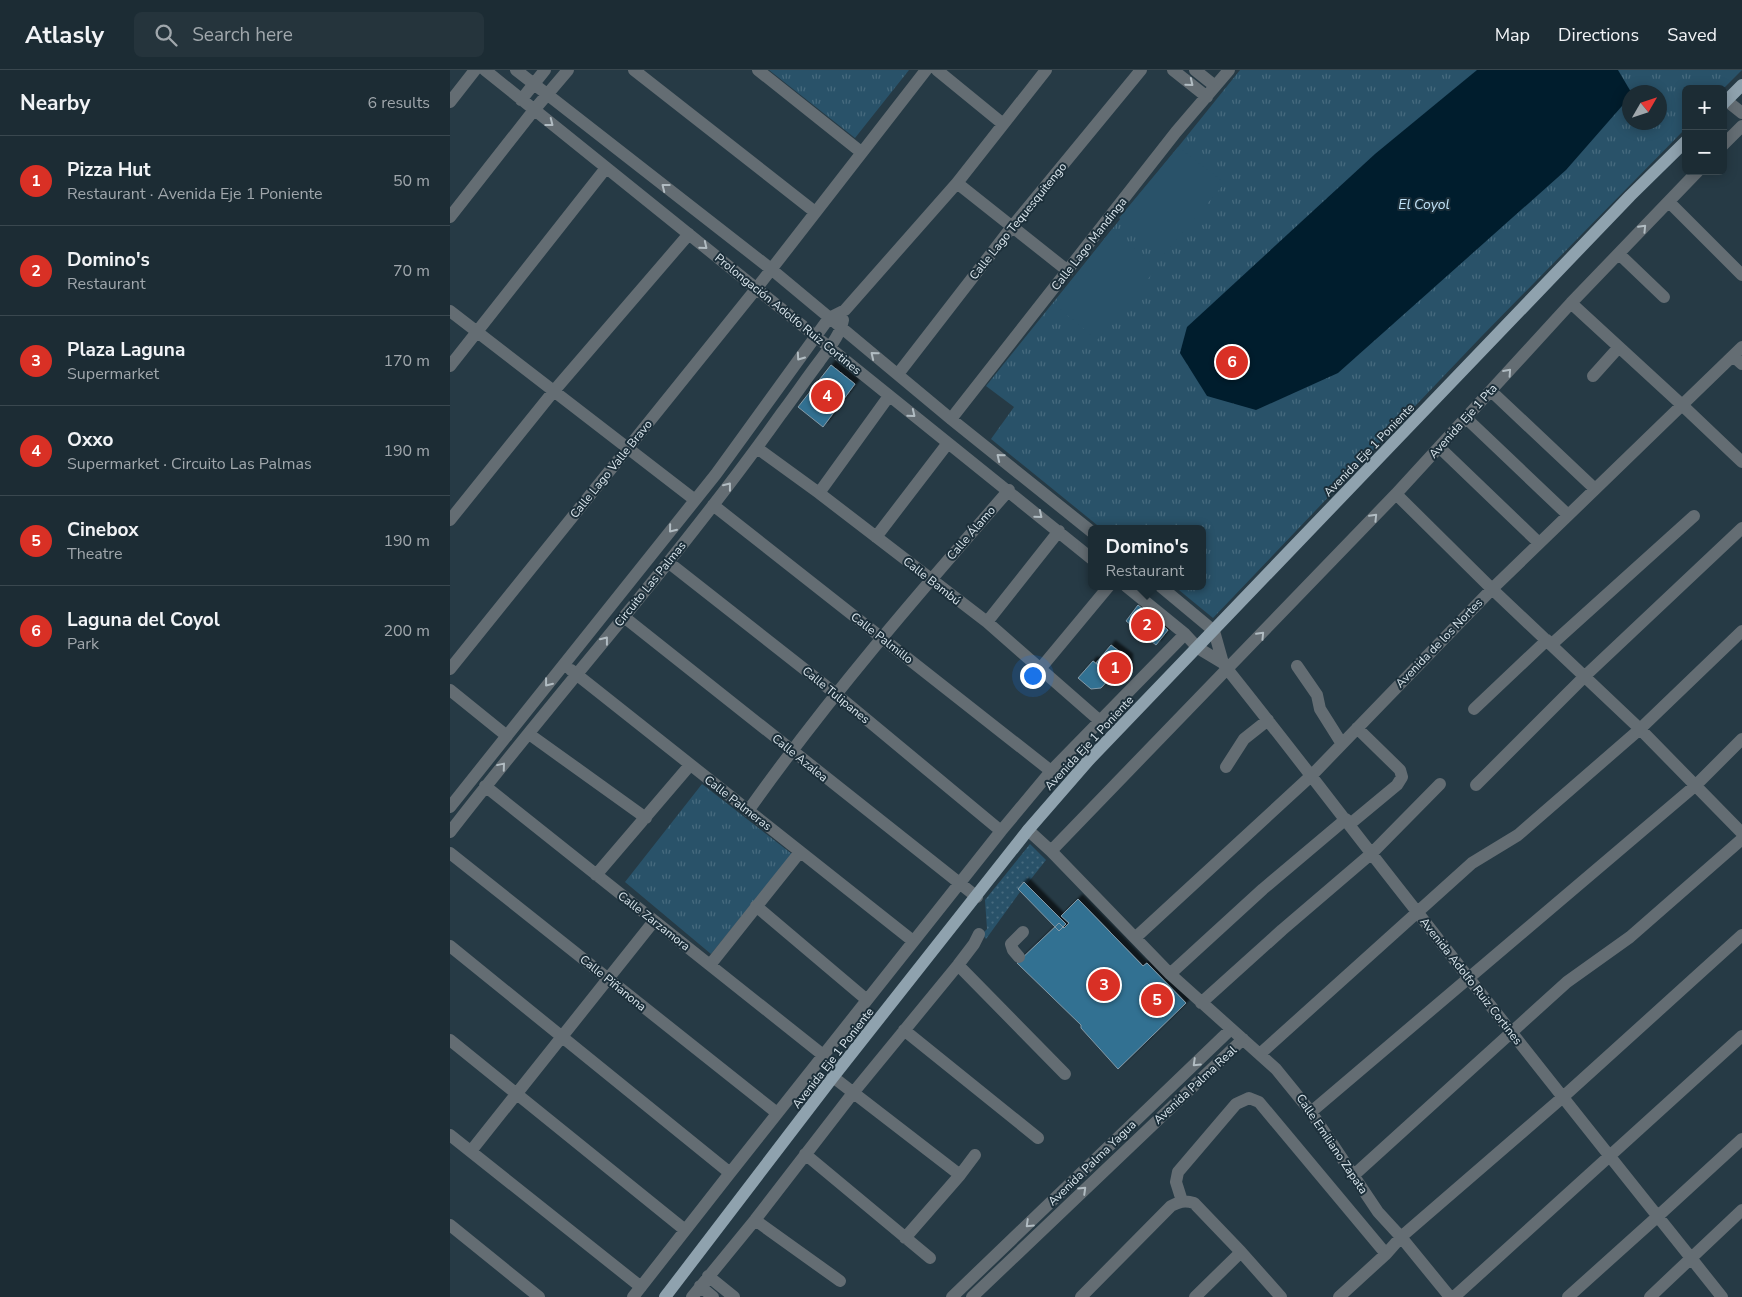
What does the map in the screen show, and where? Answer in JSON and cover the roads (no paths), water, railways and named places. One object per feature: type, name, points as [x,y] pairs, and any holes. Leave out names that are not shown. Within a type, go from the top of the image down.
[{"type":"main road","points":[[1727,100],[1742,85]]},
{"type":"main road","name":"Avenida Eje 1 Poniente","points":[[665,1297],[834,1077],[1028,830],[1088,761],[1630,196],[1682,145]]},
{"type":"street","points":[[450,102],[475,70]]},
{"type":"street","name":"Prolongación Adolfo Ruiz Cortines","points":[[485,70],[889,396],[1009,490],[1088,556]]},
{"type":"street","name":"Prolongación Adolfo Ruiz Cortines","points":[[516,70],[771,269],[1088,529]]},
{"type":"street","points":[[521,100],[545,70]]},
{"type":"street","points":[[450,217],[568,70]]},
{"type":"street","points":[[634,70],[815,212]]},
{"type":"street","points":[[758,70],[861,152]]},
{"type":"street","name":"Calle Lago Valle Bravo","points":[[450,669],[756,289],[926,70]]},
{"type":"street","points":[[937,70],[1003,124]]},
{"type":"street","points":[[829,318],[846,310],[957,184],[1046,70]]},
{"type":"street","name":"Calle Lago Tequesquitengo","points":[[898,374],[1011,228],[1141,70]]},
{"type":"street","points":[[1173,70],[1207,97]]},
{"type":"street","points":[[1195,70],[1215,86]]},
{"type":"street","name":"Calle Lago Mandinga","points":[[952,419],[1176,132],[1228,70]]},
{"type":"street","points":[[1727,103],[1742,113]]},
{"type":"street","points":[[1727,141],[1742,126]]},
{"type":"street","points":[[450,366],[606,168]]},
{"type":"street","name":"Avenida Eje 1 Pta","points":[[1051,850],[1225,667],[1396,494],[1571,303],[1694,175]]},
{"type":"street","points":[[957,184],[1068,271]]},
{"type":"street","points":[[1668,202],[1742,275]]},
{"type":"street","points":[[450,520],[553,392],[689,234]]},
{"type":"street","points":[[1619,254],[1664,297]]},
{"type":"street","points":[[1571,303],[1742,462]]},
{"type":"street","points":[[842,328],[846,310]]},
{"type":"street","points":[[450,311],[695,500]]},
{"type":"street","name":"Circuito Las Palmas","points":[[450,806],[733,452],[829,318]]},
{"type":"street","name":"Circuito Las Palmas","points":[[450,832],[485,786],[578,675],[714,504],[757,448],[842,328]]},
{"type":"street","points":[[1593,376],[1619,346]]},
{"type":"street","name":"Avenida de los Nortes","points":[[1135,938],[1312,775],[1492,589],[1682,405],[1739,355]]},
{"type":"street","points":[[1491,391],[1595,489]]},
{"type":"street","points":[[819,493],[889,396]]},
{"type":"street","points":[[1466,418],[1568,515]]},
{"type":"street","points":[[876,537],[948,443]]},
{"type":"street","points":[[1439,447],[1539,543]]},
{"type":"street","name":"Calle Bambú","points":[[757,448],[819,493],[986,622],[1100,722]]},
{"type":"street","points":[[1022,501],[1034,485]]},
{"type":"street","name":"Calle Álamo","points":[[748,811],[791,751],[882,637],[1009,490]]},
{"type":"street","points":[[1396,494],[1492,589],[1640,729],[1742,833]]},
{"type":"street","name":"Calle Palmillo","points":[[714,504],[1052,771]]},
{"type":"street","points":[[1474,708],[1694,516]]},
{"type":"street","points":[[1476,785],[1585,676],[1742,528]]},
{"type":"street","points":[[986,622],[1059,531]]},
{"type":"street","name":"Calle Tulipanes","points":[[668,562],[836,694],[1001,831]]},
{"type":"street","points":[[1040,669],[1107,590]]},
{"type":"street","points":[[1131,590],[1185,634],[1198,648]]},
{"type":"street","points":[[1165,590],[1214,631]]},
{"type":"street","name":"Calle Azalea","points":[[624,617],[976,897]]},
{"type":"street","name":"Avenida Adolfo Ruiz Cortines","points":[[1214,631],[1225,667]]},
{"type":"street","points":[[1261,1054],[1472,863],[1518,835],[1640,729],[1742,631]]},
{"type":"street","name":"Avenida Eje 1 Poniente","points":[[637,1292],[1001,831],[1052,771],[1185,634]]},
{"type":"street","name":"Avenida Adolfo Ruiz Cortines","points":[[1198,648],[1225,667],[1268,720],[1657,1218],[1722,1297]]},
{"type":"street","name":"Calle Palmeras","points":[[564,664],[913,941]]},
{"type":"street","points":[[1297,666],[1317,695],[1320,708],[1342,744]]},
{"type":"street","points":[[450,690],[507,736]]},
{"type":"street","points":[[1226,767],[1244,739],[1268,720]]},
{"type":"street","points":[[1170,974],[1263,889],[1396,785],[1402,777],[1400,770],[1357,728]]},
{"type":"street","points":[[529,734],[646,818]]},
{"type":"street","points":[[1311,1112],[1696,785],[1742,739]]},
{"type":"street","points":[[596,875],[690,765]]},
{"type":"street","points":[[1201,1003],[1372,853],[1440,784]]},
{"type":"street","name":"Calle Zarzamora","points":[[485,786],[823,1056]]},
{"type":"street","name":"Calle Emiliano Zapata","points":[[1028,830],[1051,850],[1170,974],[1261,1054],[1294,1088],[1378,1212],[1452,1297]]},
{"type":"street","points":[[1354,1175],[1567,982],[1630,937],[1742,839]]},
{"type":"street","name":"Calle Piñanona","points":[[450,852],[777,1114]]},
{"type":"street","points":[[710,965],[800,852]]},
{"type":"street","points":[[756,906],[867,1000]]},
{"type":"street","points":[[471,1151],[654,921]]},
{"type":"street","points":[[1019,956],[1013,950],[1011,944],[1023,932]]},
{"type":"street","points":[[692,1297],[755,1220],[853,1093],[958,965],[974,944],[978,934]]},
{"type":"street","points":[[1339,1297],[1386,1254],[1401,1237],[1563,1097],[1742,935]]},
{"type":"street","points":[[450,946],[730,1172]]},
{"type":"street","points":[[958,965],[1065,1074]]},
{"type":"street","name":"Avenida Palma Yagua","points":[[952,1297],[996,1264],[1115,1141],[1231,1029]]},
{"type":"street","points":[[904,1030],[1038,1138]]},
{"type":"street","points":[[1452,1297],[1742,1036]]},
{"type":"street","name":"Avenida Palma Real","points":[[972,1297],[996,1264],[1124,1151],[1244,1039]]},
{"type":"street","points":[[450,1040],[685,1230]]},
{"type":"street","points":[[834,1077],[960,1175]]},
{"type":"street","points":[[1182,1201],[1176,1182],[1178,1172],[1236,1104],[1249,1098],[1260,1102],[1386,1254]]},
{"type":"street","points":[[450,1135],[637,1292]]},
{"type":"street","points":[[1568,1297],[1657,1218],[1742,1138]]},
{"type":"street","points":[[1115,1141],[1124,1151]]},
{"type":"street","points":[[805,1154],[930,1258]]},
{"type":"street","points":[[905,1238],[975,1155]]},
{"type":"street","points":[[1081,1297],[1171,1206],[1182,1201],[1194,1203],[1281,1297]]},
{"type":"street","points":[[1650,1297],[1742,1210]]},
{"type":"street","points":[[755,1220],[840,1281]]},
{"type":"street","points":[[450,1225],[539,1297]]},
{"type":"street","points":[[1195,1297],[1241,1252]]},
{"type":"street","points":[[708,1276],[734,1297]]},
{"type":"street","points":[[700,1286],[713,1297]]},
{"type":"water","name":"El Coyol","points":[[1477,70],[1618,70],[1627,85],[1622,85],[1622,106],[1566,170],[1338,373],[1256,410],[1207,396],[1180,353],[1187,327],[1375,154]]},
{"type":"place","name":"Laguna del Coyol","points":[[1232,362]]},
{"type":"place","name":"Oxxo","points":[[827,396]]},
{"type":"place","name":"Domino's","points":[[1147,625]]},
{"type":"place","name":"Pizza Hut","points":[[1115,668]]},
{"type":"place","name":"Plaza Laguna","points":[[1104,985]]},
{"type":"place","name":"Cinebox","points":[[1157,1000]]}]
